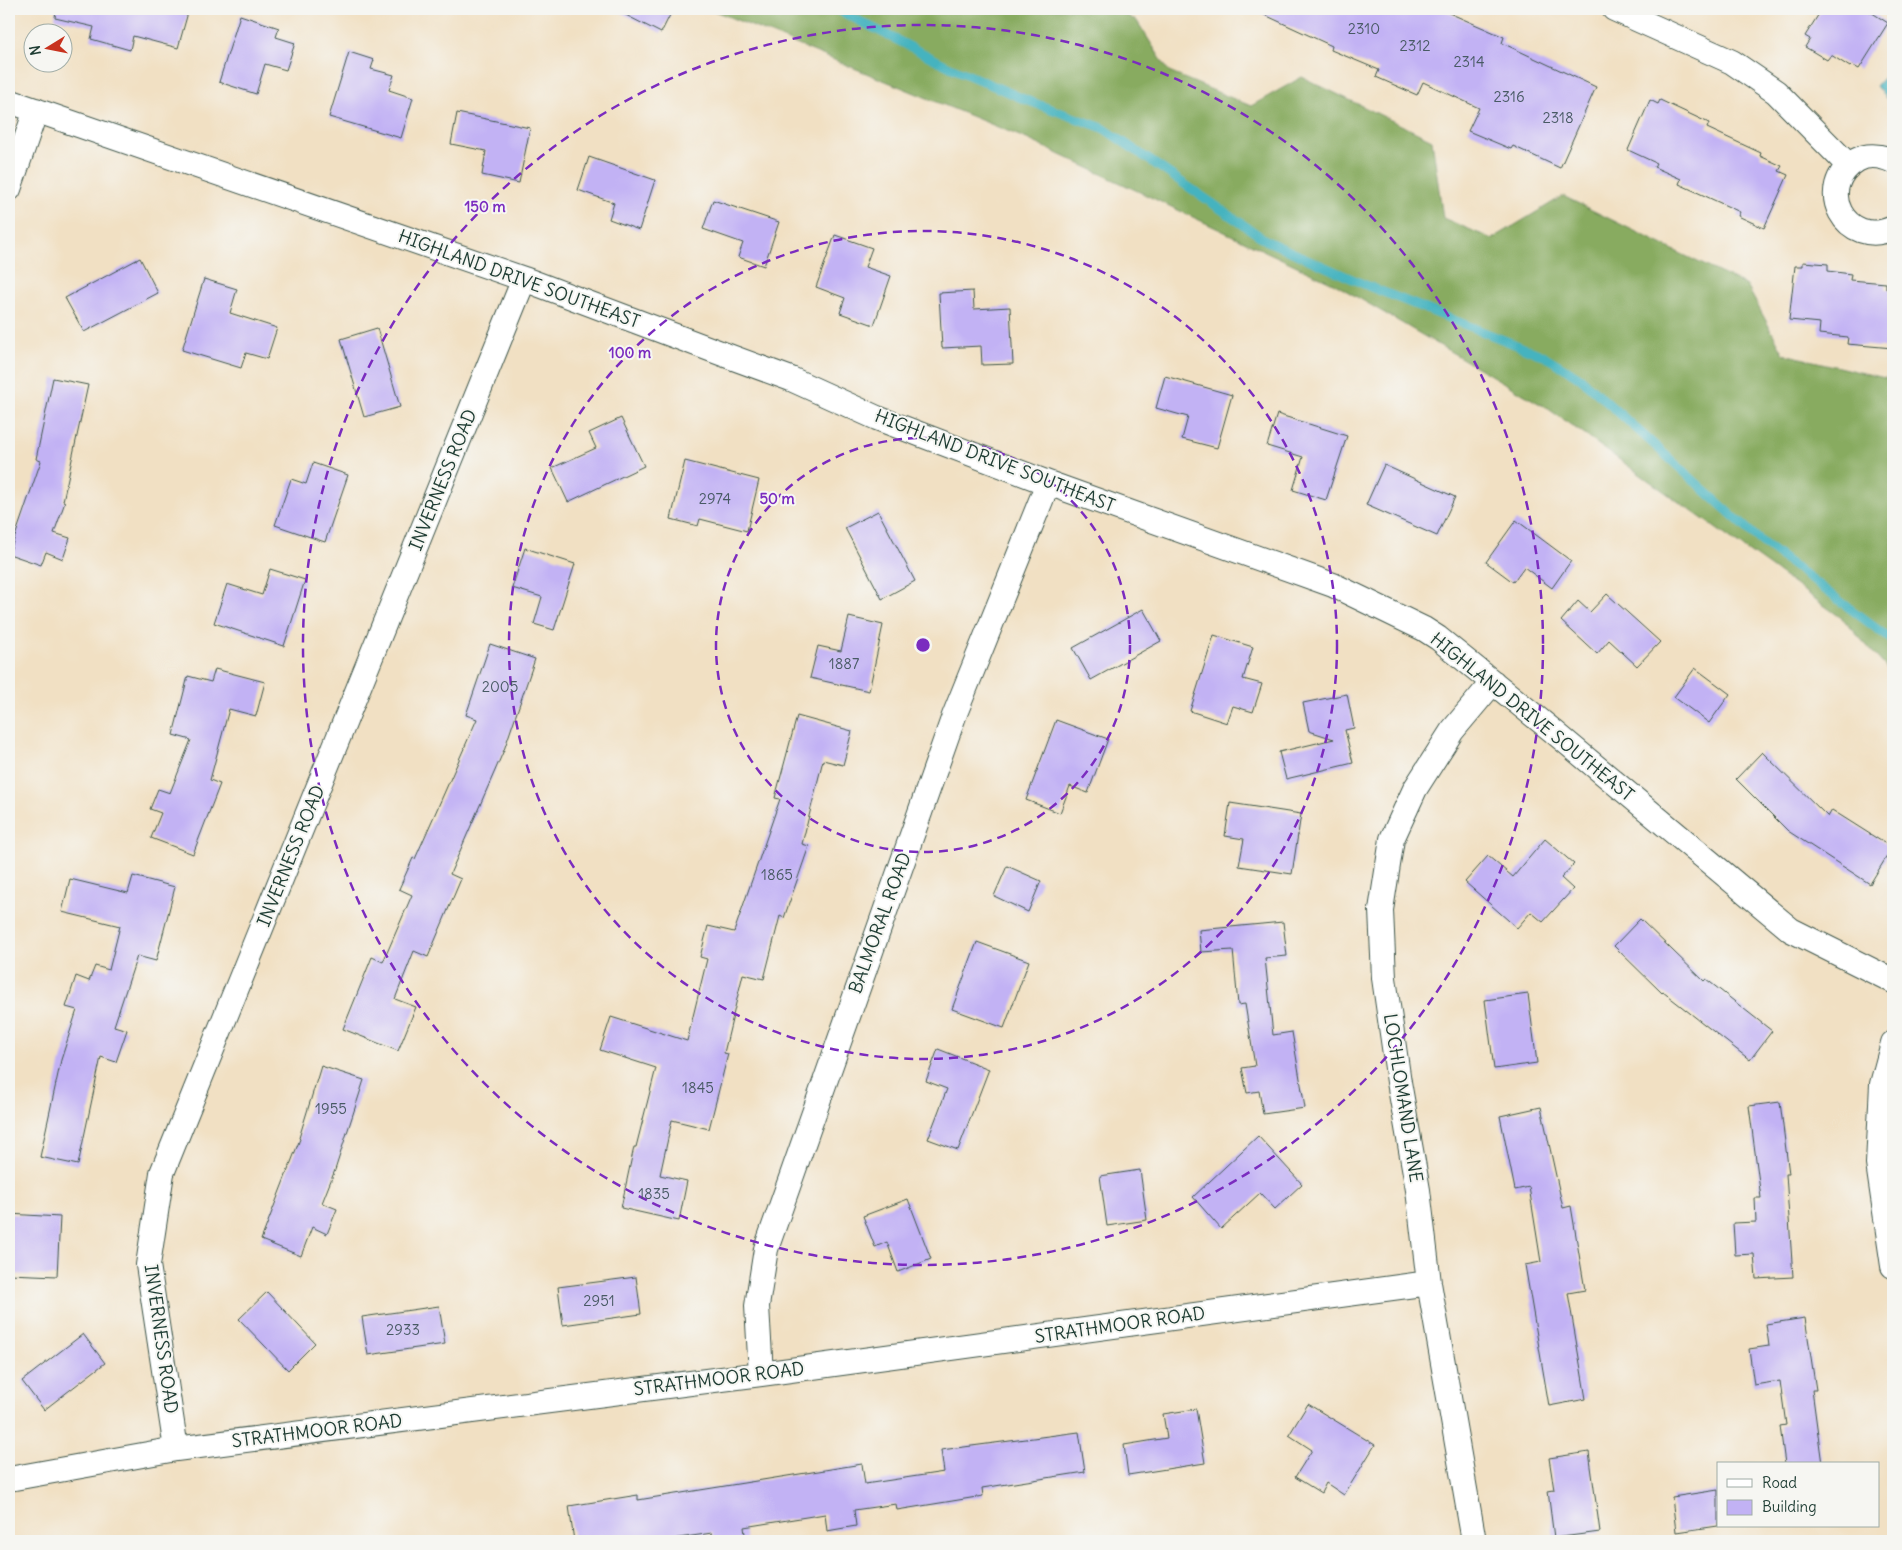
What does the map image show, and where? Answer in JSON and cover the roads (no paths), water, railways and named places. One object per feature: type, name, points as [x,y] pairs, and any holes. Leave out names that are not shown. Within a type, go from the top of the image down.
[{"type":"street","points":[[1614,9],[1732,62],[1776,92],[1848,165]]},
{"type":"street","name":"HIGHLAND DRIVE SOUTHEAST","points":[[9,102],[524,279],[791,379],[877,418],[1048,483],[1346,590],[1424,629],[1438,638],[1791,930],[1893,981]]},
{"type":"street","points":[[9,188],[36,110]]},
{"type":"street","points":[[1893,161],[1877,156],[1861,158],[1848,165],[1839,178],[1836,193],[1838,208],[1844,219],[1857,230],[1873,233],[1886,232],[1893,228]]},
{"type":"street","name":"INVERNESS ROAD","points":[[176,1450],[148,1265],[162,1173],[524,279]]},
{"type":"street","name":"BALMORAL ROAD","points":[[761,1374],[757,1306],[766,1249],[827,1071],[954,716],[1048,483]]},
{"type":"street","name":"LOCHLOMAND LANE","points":[[1474,1541],[1429,1283],[1418,1190],[1399,1082],[1384,978],[1380,910],[1392,839],[1415,788],[1452,732],[1493,682]]},
{"type":"street","points":[[1893,1043],[1882,1084],[1878,1164],[1893,1266]]},
{"type":"street","name":"STRATHMOOR ROAD","points":[[9,1479],[176,1450],[761,1374],[1429,1283]]},
{"type":"water","points":[[1893,67],[1893,103],[1890,103],[1876,86]]},
{"type":"waterway","points":[[836,9],[950,67],[1026,100],[1103,128],[1267,241],[1368,286],[1544,356],[1579,377],[1763,543],[1893,641]]}]
